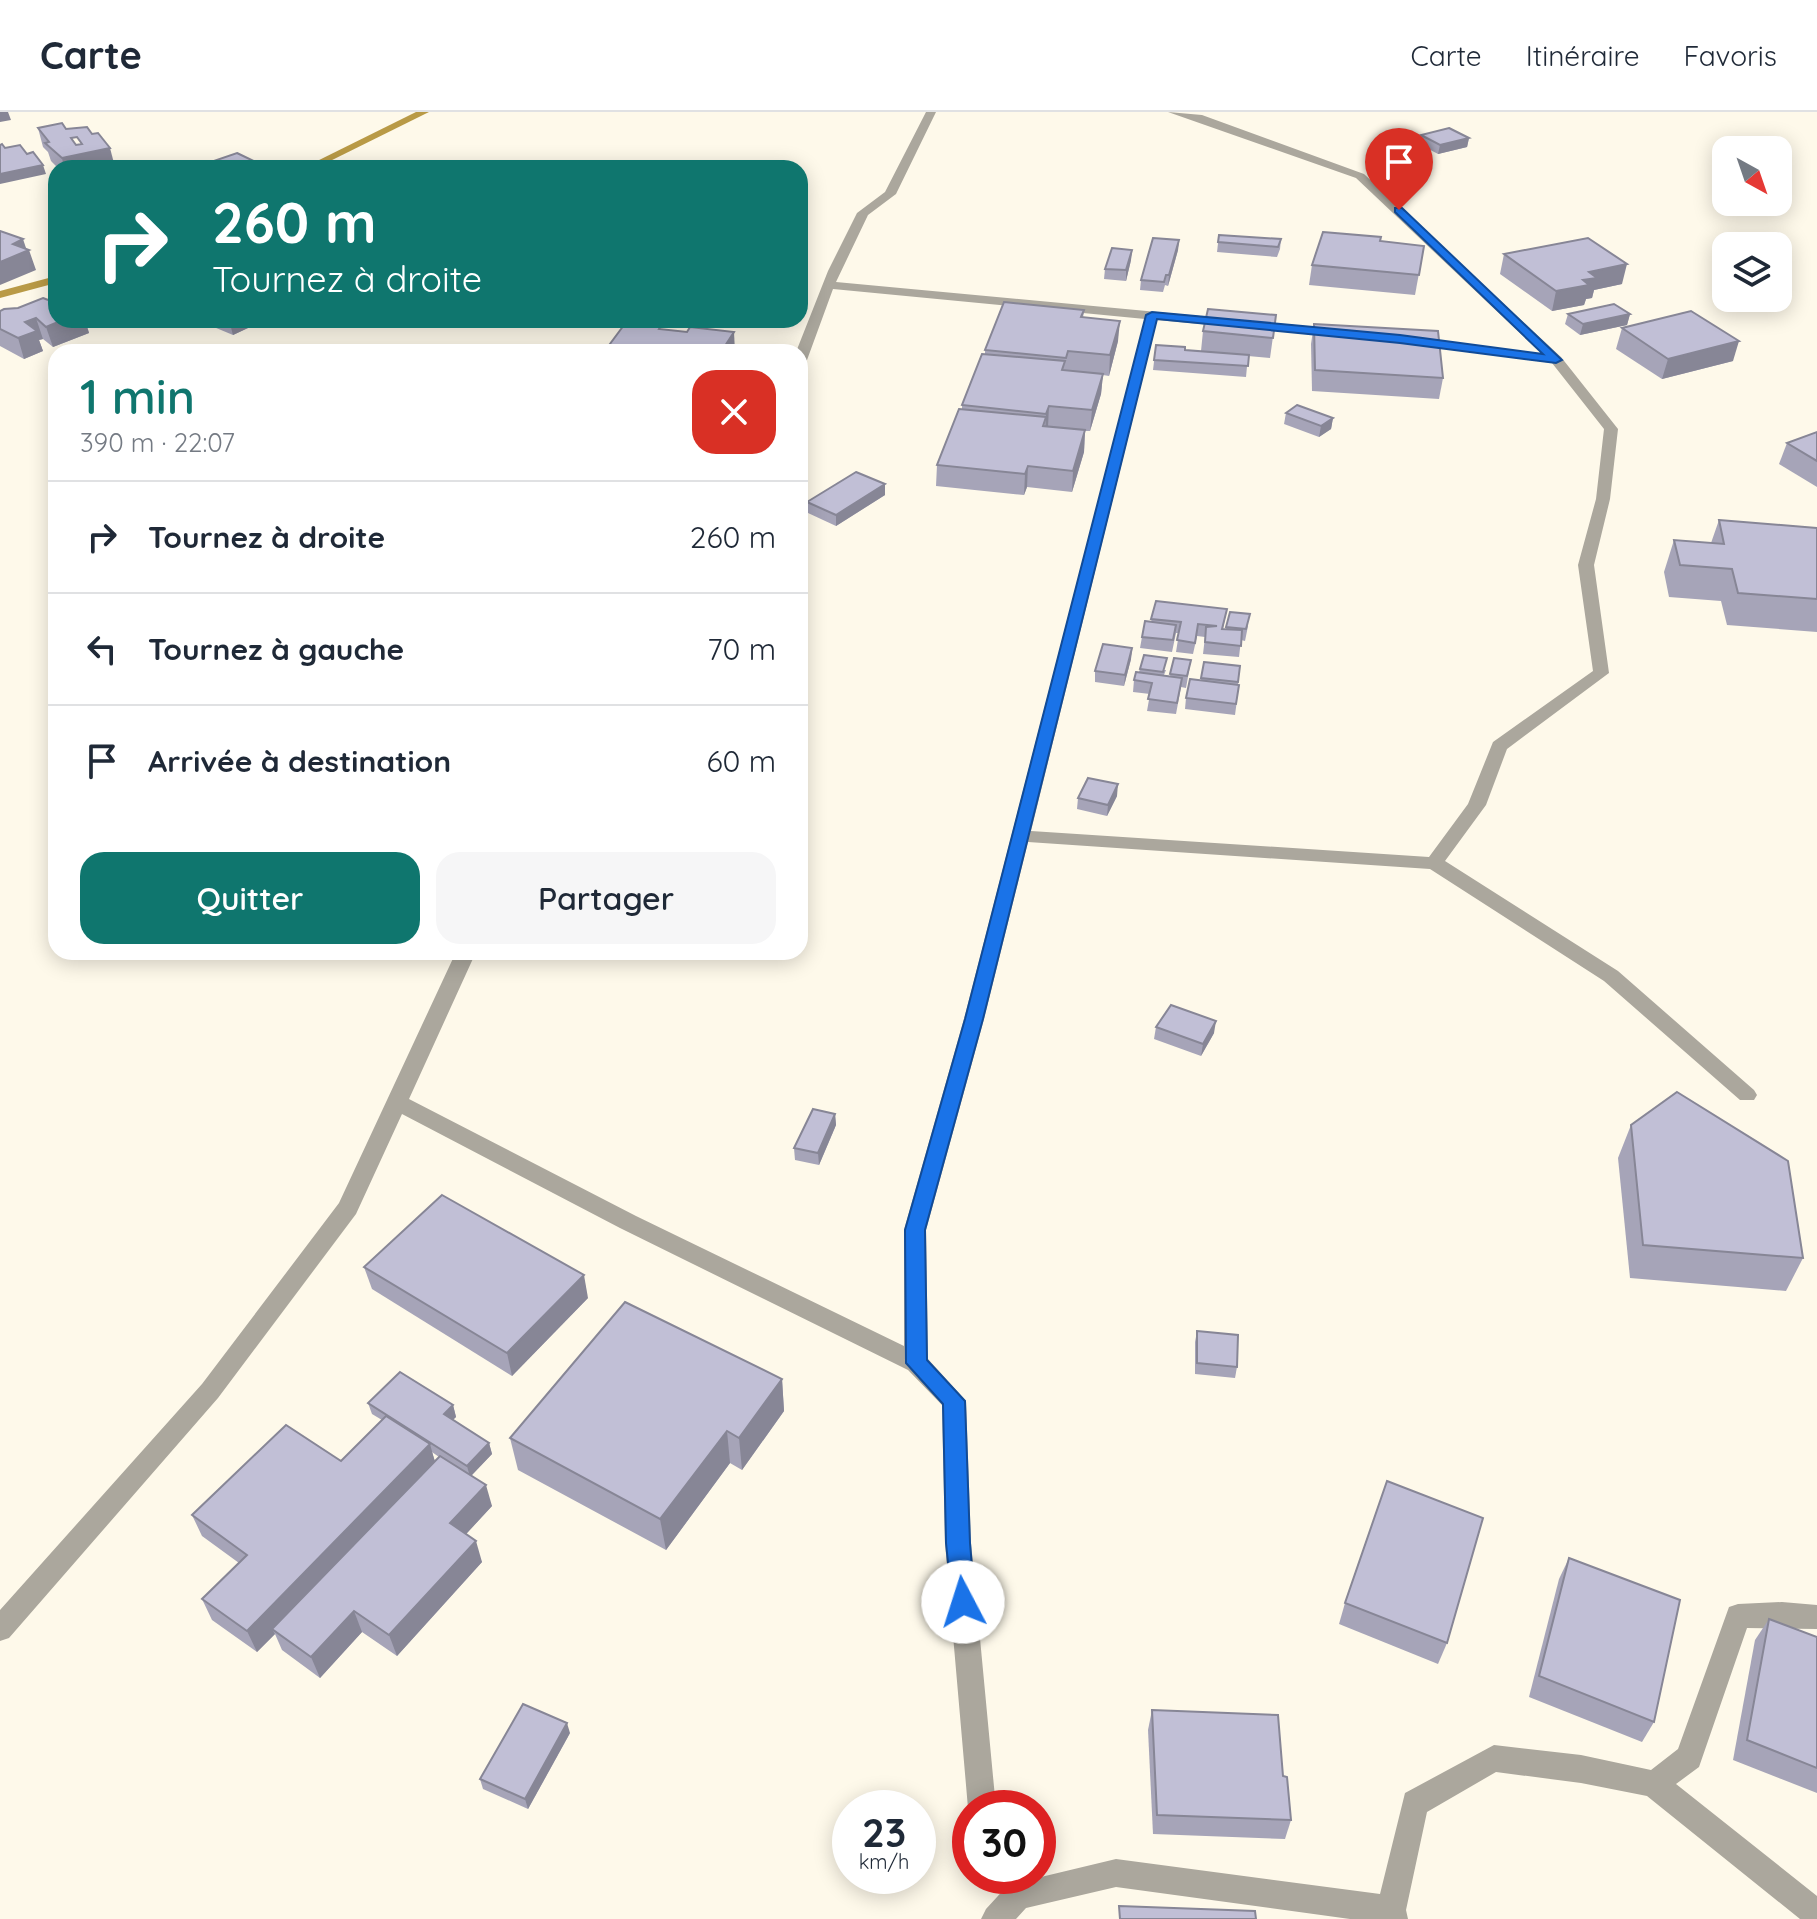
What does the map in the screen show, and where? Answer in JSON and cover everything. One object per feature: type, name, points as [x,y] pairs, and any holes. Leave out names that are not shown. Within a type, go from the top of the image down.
[{"type":"street","points":[[806,344],[829,285],[863,213],[890,194],[931,112]]},
{"type":"street","points":[[1173,112],[1198,117],[1360,176],[1556,360],[1611,429],[1603,499],[1586,565],[1601,673],[1499,746],[1477,805],[1434,863]]},
{"type":"street","points":[[829,285],[1353,334]]},
{"type":"street","points":[[916,1363],[915,1230],[974,1019],[1152,315]]},
{"type":"street","points":[[1400,339],[1556,360]]},
{"type":"street","points":[[1018,836],[1434,863],[1611,976],[1747,1095]]},
{"type":"street","points":[[0,1629],[210,1391],[348,1208],[462,960]]},
{"type":"street","points":[[397,1102],[628,1222],[916,1363],[954,1401],[958,1543],[980,1790]]},
{"type":"street","points":[[1654,1784],[1689,1758],[1738,1616],[1782,1614],[1817,1617]]},
{"type":"street","points":[[1056,1881],[1116,1873],[1392,1914],[1415,1803],[1494,1758],[1581,1769],[1654,1784],[1817,1914]]},
{"type":"street","points":[[996,1919],[1010,1894]]},
{"type":"building","points":[[62,123],[66,129],[87,127],[92,134],[98,133],[110,148],[62,158],[45,143],[49,142],[38,128]],"holes":[[[77,137],[82,144],[76,145],[71,138]]]},
{"type":"building","points":[[1449,128],[1469,138],[1440,145],[1421,135]]},
{"type":"building","points":[[2,144],[5,148],[20,145],[27,154],[33,152],[43,165],[0,174]]},
{"type":"building","points":[[237,153],[251,160],[217,160]]},
{"type":"building","points":[[0,231],[23,239],[13,244],[29,250],[0,262]]},
{"type":"building","points":[[1323,232],[1381,237],[1380,241],[1424,246],[1419,275],[1312,265]]},
{"type":"building","points":[[1219,235],[1281,239],[1278,247],[1218,242]]},
{"type":"building","points":[[1153,238],[1179,240],[1164,282],[1141,280]]},
{"type":"building","points":[[1588,238],[1627,264],[1589,272],[1597,278],[1583,280],[1589,285],[1556,291],[1504,254]]},
{"type":"building","points":[[1112,248],[1132,250],[1126,270],[1105,269]]},
{"type":"building","points":[[43,298],[48,300],[48,326],[36,318],[25,322],[37,331],[18,338],[0,329],[0,311]]},
{"type":"building","points":[[1004,302],[1084,310],[1081,317],[1120,321],[1110,355],[1068,351],[1066,358],[985,350]]},
{"type":"building","points":[[1614,304],[1630,314],[1583,324],[1568,314]]},
{"type":"building","points":[[1208,309],[1276,315],[1273,338],[1203,331]]},
{"type":"building","points":[[1691,311],[1739,341],[1668,359],[1622,328]]},
{"type":"building","points":[[1314,324],[1438,331],[1443,378],[1315,370]]},
{"type":"building","points":[[622,328],[687,332],[689,328],[699,328],[734,332],[726,344],[610,344]]},
{"type":"building","points":[[1156,345],[1249,355],[1248,366],[1154,360]]},
{"type":"building","points":[[982,354],[1065,361],[1062,370],[1103,374],[1092,410],[1049,406],[1046,414],[962,405]]},
{"type":"building","points":[[1297,405],[1333,418],[1321,426],[1286,413]]},
{"type":"building","points":[[959,409],[1046,417],[1043,426],[1085,430],[1073,471],[1028,466],[1025,474],[937,465]]},
{"type":"building","points":[[1817,432],[1817,461],[1787,443]]},
{"type":"building","points":[[856,472],[885,484],[836,515],[808,501]]},
{"type":"building","points":[[1719,520],[1817,528],[1817,599],[1738,593],[1732,569],[1680,565],[1674,540],[1724,544]]},
{"type":"building","points":[[1156,601],[1227,609],[1222,629],[1242,630],[1241,646],[1205,642],[1206,627],[1217,626],[1198,624],[1195,643],[1177,640],[1181,622],[1151,619]]},
{"type":"building","points":[[1230,612],[1250,614],[1246,629],[1226,627]]},
{"type":"building","points":[[1145,621],[1176,625],[1173,640],[1142,637]]},
{"type":"building","points":[[1103,644],[1132,648],[1125,675],[1095,671]]},
{"type":"building","points":[[1144,655],[1167,658],[1163,672],[1140,669]]},
{"type":"building","points":[[1174,658],[1191,660],[1187,676],[1170,674]]},
{"type":"building","points":[[1204,662],[1240,666],[1238,682],[1201,678]]},
{"type":"building","points":[[1136,672],[1182,678],[1177,703],[1148,699],[1152,683],[1134,680]]},
{"type":"building","points":[[1190,679],[1239,685],[1236,704],[1186,698]]},
{"type":"building","points":[[1088,778],[1118,784],[1108,805],[1078,798]]},
{"type":"building","points":[[1171,1005],[1216,1021],[1203,1044],[1156,1027]]},
{"type":"building","points":[[1677,1092],[1788,1161],[1803,1258],[1643,1245],[1631,1125]]},
{"type":"building","points":[[813,1109],[835,1114],[818,1153],[794,1148]]},
{"type":"building","points":[[442,1195],[584,1275],[507,1353],[364,1267]]},
{"type":"building","points":[[625,1302],[782,1379],[739,1438],[727,1431],[660,1519],[510,1438]]},
{"type":"building","points":[[1197,1331],[1238,1335],[1237,1367],[1197,1363]]},
{"type":"building","points":[[400,1372],[453,1405],[444,1414],[489,1443],[467,1466],[368,1403]]},
{"type":"building","points":[[386,1416],[430,1444],[247,1631],[202,1599],[247,1555],[192,1515],[286,1425],[341,1461]]},
{"type":"building","points":[[440,1456],[486,1485],[450,1523],[476,1541],[389,1635],[354,1611],[311,1657],[272,1629]]},
{"type":"building","points":[[1387,1481],[1483,1518],[1447,1643],[1345,1603]]},
{"type":"building","points":[[1569,1558],[1680,1600],[1654,1722],[1539,1676]]},
{"type":"building","points":[[1769,1619],[1817,1637],[1817,1768],[1747,1740]]},
{"type":"building","points":[[523,1704],[567,1723],[525,1799],[480,1779]]},
{"type":"building","points":[[1152,1710],[1278,1715],[1283,1776],[1287,1777],[1291,1820],[1157,1815]]},
{"type":"building","points":[[1119,1906],[1255,1911],[1256,1919],[1120,1919]]},
{"type":"waterway","points":[[325,160],[424,112]]},
{"type":"waterway","points":[[0,295],[48,281]]},
{"type":"route","points":[[963,1602],[954,1401],[916,1363],[915,1230],[974,1019],[1152,315],[1400,339],[1556,360],[1399,210]]}]
